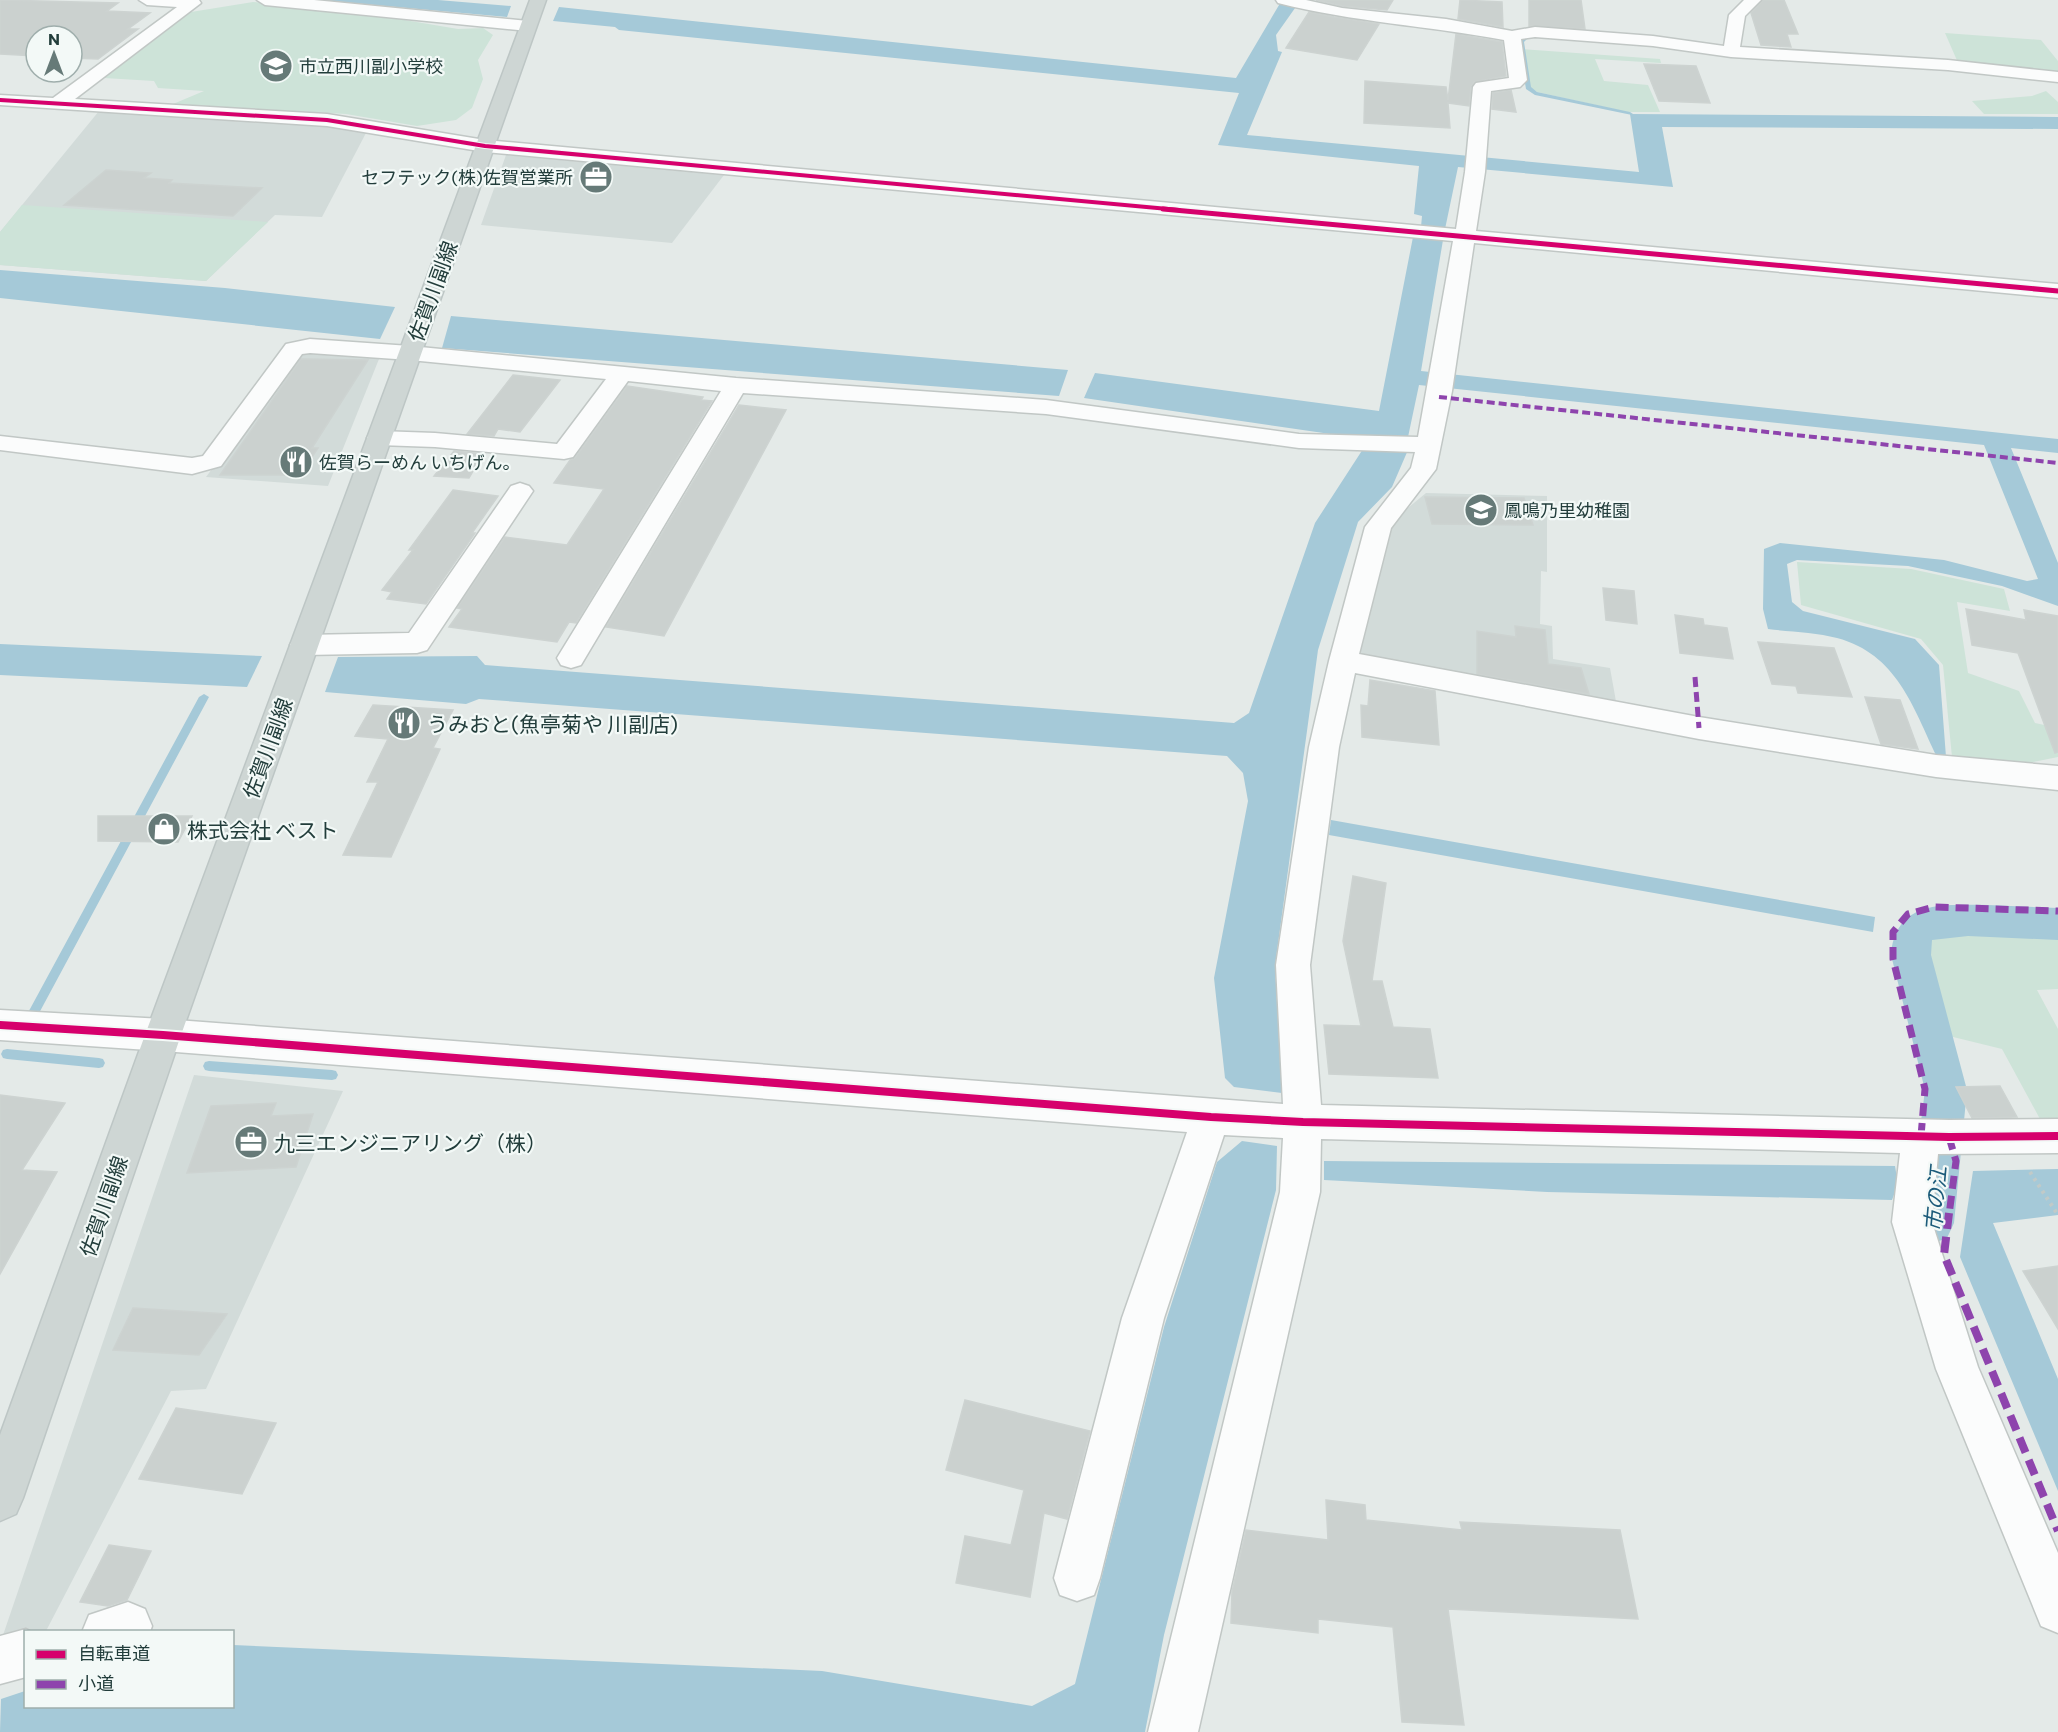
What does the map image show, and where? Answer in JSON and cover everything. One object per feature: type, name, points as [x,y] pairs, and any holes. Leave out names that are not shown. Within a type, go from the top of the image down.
[{"type":"main road","name":"佐賀川副線","points":[[0,1498],[163,1035],[538,0]]},
{"type":"street","points":[[147,0],[202,1]]},
{"type":"street","points":[[265,0],[528,26]]},
{"type":"street","points":[[1284,0],[1342,13],[1447,16],[1512,36],[1534,32],[1641,40],[1731,52],[1948,65],[2058,76]]},
{"type":"street","points":[[1731,52],[1737,15],[1753,0]]},
{"type":"street","points":[[58,103],[202,1]]},
{"type":"street","points":[[1173,1732],[1300,1192],[1304,1122],[1293,965],[1324,747],[1343,661],[1378,527],[1423,470],[1442,381],[1476,163],[1482,87],[1514,83],[1518,80],[1512,36]]},
{"type":"street","points":[[0,100],[327,120],[485,146],[2058,291]]},
{"type":"street","points":[[0,443],[192,466],[212,462],[294,349],[310,346],[410,353],[736,385],[1046,407],[1299,441],[1429,445]]},
{"type":"street","points":[[379,438],[435,440],[564,452],[621,375]]},
{"type":"street","points":[[571,658],[736,385]]},
{"type":"street","points":[[304,645],[417,643],[520,491]]},
{"type":"street","points":[[1343,661],[1723,731],[1936,766],[2058,778]]},
{"type":"street","points":[[0,1024],[1210,1118],[1935,1137],[2058,1136]]},
{"type":"street","points":[[1077,1578],[1143,1318],[1210,1118]]},
{"type":"street","points":[[1935,1137],[1911,1222],[1957,1370],[2058,1609]]},
{"type":"street","points":[[0,1660],[24,1654]]},
{"type":"path","points":[[2007,1136],[2058,1215]]},
{"type":"shaded area","points":[[99,111],[323,125],[366,133],[322,217],[275,215],[206,281],[0,265],[0,232]]},
{"type":"shaded area","points":[[506,155],[724,175],[672,243],[481,225]]},
{"type":"shaded area","points":[[302,348],[379,359],[328,486],[206,477]]},
{"type":"shaded area","points":[[1426,493],[1547,496],[1547,572],[1541,571],[1540,624],[1552,626],[1553,659],[1610,668],[1617,707],[1352,655],[1384,537],[1403,512]]},
{"type":"shaded area","points":[[194,1075],[343,1091],[206,1389],[171,1391],[47,1630],[24,1630],[24,1633],[0,1644]]},
{"type":"green space","name":"市立西川副小学校","points":[[253,2],[363,13],[458,29],[483,28],[493,35],[478,60],[483,79],[472,108],[456,120],[417,126],[346,114],[173,104],[204,91],[158,88],[154,81],[104,78],[191,12]]},
{"type":"green space","points":[[1945,33],[2041,40],[2058,61],[2058,74],[1959,65]]},
{"type":"green space","points":[[1521,49],[1660,59],[1661,63],[1595,59],[1604,81],[1648,85],[1660,112],[1627,112],[1537,92],[1525,84]]},
{"type":"green space","points":[[2046,91],[2058,102],[2058,114],[1984,114],[1972,101],[2032,96]]},
{"type":"green space","points":[[22,205],[268,222],[206,281],[0,265],[0,232]]},
{"type":"green space","points":[[1797,562],[1911,569],[2004,589],[2010,611],[1957,602],[1968,673],[2019,691],[2035,723],[2058,728],[2058,757],[2023,764],[1952,757],[1943,665],[1921,639],[1801,605]]},
{"type":"green space","points":[[1940,929],[2058,931],[2058,989],[2037,990],[2058,1029],[2058,1119],[2040,1119],[2002,1049],[1945,1035],[1923,944]]},
{"type":"water","points":[[319,0],[438,0],[511,6],[507,17]]},
{"type":"water","points":[[1282,0],[1300,1],[1276,35],[1278,51],[1282,52],[1247,135],[1639,172],[1630,114],[2058,117],[2058,129],[1662,127],[1673,187],[1458,167],[1445,229],[1421,227],[1422,216],[1414,214],[1419,166],[1218,145],[1239,93],[619,30],[615,27],[553,21],[559,7],[1236,78]]},
{"type":"water","points":[[1413,237],[1443,240],[1421,371],[2058,439],[2058,453],[2011,448],[2058,563],[2058,606],[2002,586],[1908,566],[1797,560],[1787,564],[1792,602],[1803,611],[1915,639],[1939,665],[1946,757],[1937,757],[1911,702],[1889,670],[1875,656],[1837,638],[1768,629],[1763,609],[1764,549],[1780,543],[1944,560],[2027,581],[2038,579],[1984,445],[1419,385],[1408,437],[1351,437],[1084,398],[1095,373],[1379,411]]},
{"type":"water","points":[[0,270],[225,288],[395,307],[380,339],[0,298]]},
{"type":"water","points":[[451,316],[1068,370],[1059,396],[442,348]]},
{"type":"water","points":[[1363,449],[1408,450],[1392,487],[1358,522],[1318,650],[1275,966],[1282,1093],[1234,1087],[1225,1078],[1214,978],[1248,801],[1243,773],[1227,756],[479,699],[466,704],[325,692],[338,657],[477,656],[485,665],[1234,723],[1249,713],[1315,523]]},
{"type":"water","points":[[0,644],[262,656],[247,687],[0,675]]},
{"type":"water","points":[[1331,820],[1875,917],[1873,932],[1329,835]]},
{"type":"water","points":[[1242,1141],[1277,1146],[1276,1190],[1164,1635],[1145,1732],[0,1732],[1,1699],[24,1691],[24,1708],[234,1708],[234,1645],[822,1671],[1032,1706],[1075,1684],[1164,1327],[1217,1162]]},
{"type":"water","points":[[1324,1161],[1895,1166],[1898,1184],[1892,1200],[1547,1192],[1324,1180]]},
{"type":"water","points":[[2058,1169],[2058,1215],[1993,1223],[2058,1379],[2058,1491],[1960,1257],[1973,1171]]},
{"type":"building","points":[[0,0],[118,3],[107,11],[150,13],[128,29],[138,29],[98,59],[84,58],[84,24],[24,24],[24,55],[0,54]]},
{"type":"building","points":[[1316,0],[1393,0],[1387,10],[1342,6]]},
{"type":"building","points":[[1460,0],[1502,2],[1503,27],[1458,19]]},
{"type":"building","points":[[1529,0],[1581,0],[1585,29],[1529,26]]},
{"type":"building","points":[[1763,0],[1784,0],[1798,34],[1787,34],[1791,47],[1761,45],[1751,13]]},
{"type":"building","points":[[1309,12],[1379,24],[1357,60],[1286,48]]},
{"type":"building","points":[[1456,34],[1502,42],[1506,76],[1474,82],[1471,87],[1469,106],[1448,103],[1450,128],[1364,123],[1365,81],[1446,87],[1448,100]]},
{"type":"building","points":[[1644,64],[1696,66],[1710,103],[1659,101]]},
{"type":"building","points":[[1511,90],[1516,112],[1492,109],[1493,93]]},
{"type":"building","points":[[106,170],[151,173],[144,178],[172,180],[169,183],[262,188],[233,216],[64,205]]},
{"type":"building","points":[[301,359],[368,360],[312,448],[318,448],[300,475],[220,475]]},
{"type":"building","points":[[513,375],[560,380],[520,432],[498,429],[494,436],[467,434]]},
{"type":"building","points":[[627,386],[703,397],[701,400],[712,401],[576,623],[569,622],[557,642],[449,627],[462,609],[457,608],[505,537],[567,545],[604,489],[554,483]]},
{"type":"building","points":[[739,405],[786,410],[664,636],[606,627]]},
{"type":"building","points":[[454,451],[483,454],[469,478],[434,476]]},
{"type":"building","points":[[453,490],[498,496],[426,604],[387,599],[392,592],[382,590],[413,550],[409,550]]},
{"type":"building","points":[[1425,497],[1524,498],[1533,525],[1432,524]]},
{"type":"building","points":[[1603,588],[1634,591],[1637,624],[1606,620]]},
{"type":"building","points":[[1966,609],[2026,620],[2024,610],[2058,616],[2058,752],[2055,753],[2018,653],[1972,645]]},
{"type":"building","points":[[1675,615],[1703,619],[1704,625],[1727,628],[1733,659],[1680,653]]},
{"type":"building","points":[[1515,626],[1545,630],[1548,664],[1581,668],[1589,694],[1477,674],[1477,631],[1516,637]]},
{"type":"building","points":[[1758,642],[1834,648],[1852,697],[1798,693],[1796,686],[1772,684]]},
{"type":"building","points":[[1370,680],[1435,691],[1439,745],[1362,737],[1361,705],[1368,706]]},
{"type":"building","points":[[1865,697],[1900,700],[1918,749],[1881,744]]},
{"type":"building","points":[[373,705],[453,710],[433,748],[440,749],[391,857],[343,855],[378,782],[367,782],[388,739],[355,736]]},
{"type":"building","points":[[98,816],[192,816],[178,842],[98,841]]},
{"type":"building","points":[[1353,876],[1386,883],[1372,981],[1382,981],[1393,1027],[1430,1029],[1438,1078],[1329,1074],[1324,1025],[1361,1026],[1343,941]]},
{"type":"building","points":[[2000,1086],[2017,1117],[1972,1118],[1956,1087]]},
{"type":"building","points":[[0,1095],[65,1103],[22,1170],[57,1172],[0,1274]]},
{"type":"building","name":"九三エンジニアリング（株）","points":[[276,1103],[271,1116],[313,1114],[296,1167],[187,1173],[211,1106]]},
{"type":"building","points":[[2058,1266],[2058,1329],[2023,1271]]},
{"type":"building","points":[[133,1308],[227,1314],[199,1355],[113,1350]]},
{"type":"building","points":[[965,1400],[1090,1431],[1067,1519],[1044,1513],[1030,1597],[956,1583],[965,1536],[1011,1545],[1024,1490],[946,1470]]},
{"type":"building","points":[[176,1408],[276,1423],[242,1494],[139,1479]]},
{"type":"building","points":[[1326,1500],[1365,1505],[1366,1520],[1462,1530],[1460,1522],[1620,1530],[1638,1619],[1448,1609],[1464,1725],[1402,1722],[1393,1627],[1318,1619],[1318,1633],[1231,1623],[1232,1592],[1246,1530],[1328,1540]]},
{"type":"building","points":[[109,1545],[151,1551],[127,1600],[108,1606],[80,1602]]},
{"type":"waterway","points":[[1539,36],[1527,37],[1521,41],[1528,88],[1535,93],[1630,114]]},
{"type":"waterway","points":[[34,1012],[204,697]]},
{"type":"waterway","name":"市の江","points":[[1931,1223],[1946,1090],[1911,955],[1912,942],[1919,928],[1949,921],[2058,924]]},
{"type":"waterway","points":[[7,1054],[99,1063]]},
{"type":"waterway","points":[[209,1066],[332,1075]]},
{"type":"marked path","points":[[1439,397],[2058,463]]},
{"type":"marked path","points":[[1695,677],[1699,728]]},
{"type":"marked path","points":[[1921,1136],[1925,1089],[1893,959],[1893,932],[1908,914],[1934,907],[2058,911]]},
{"type":"marked path","points":[[1949,1137],[1956,1161],[1944,1255],[2058,1531]]},
{"type":"cycle path","points":[[0,100],[327,120],[485,146],[2058,291]]},
{"type":"cycle path","points":[[0,1025],[163,1035],[1211,1117],[1303,1122],[1949,1137],[2058,1136]]},
{"type":"place","name":"市立西川副小学校","points":[[276,66]]},
{"type":"place","name":"セフテック(株)佐賀営業所","points":[[596,177]]},
{"type":"place","name":"佐賀らーめん いちげん。","points":[[296,462]]},
{"type":"place","name":"鳳鳴乃里幼稚園","points":[[1481,510]]},
{"type":"place","name":"うみおと(魚亭菊や 川副店)","points":[[404,723]]},
{"type":"place","name":"株式会社 ベスト","points":[[164,829]]},
{"type":"place","name":"九三エンジニアリング（株）","points":[[251,1142]]}]
